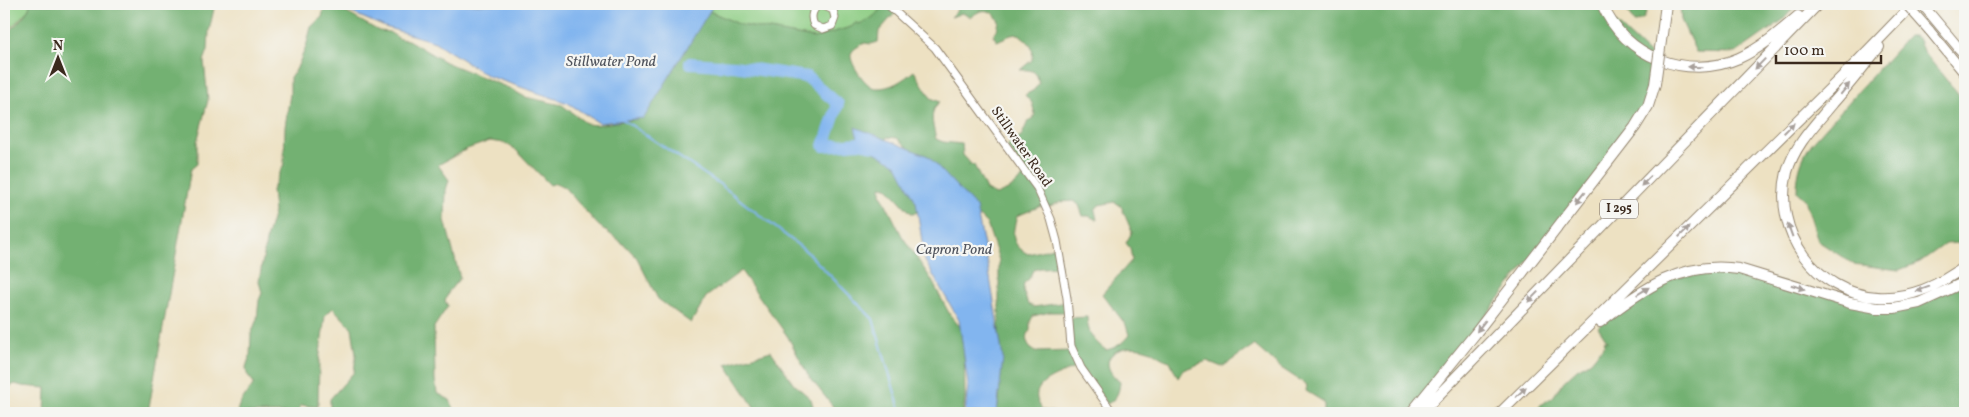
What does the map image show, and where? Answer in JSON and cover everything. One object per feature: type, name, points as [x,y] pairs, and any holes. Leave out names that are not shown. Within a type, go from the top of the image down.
[{"type":"highway","points":[[1602,4],[1616,28],[1641,51],[1664,62],[1697,67],[1721,64],[1747,54],[1774,37],[1812,4]]},
{"type":"highway","points":[[1411,413],[1475,334],[1635,127],[1648,106],[1655,84],[1666,4]]},
{"type":"highway","name":"I 295","points":[[1421,413],[1818,4]]},
{"type":"highway","points":[[1914,4],[1797,147],[1790,163],[1784,188],[1786,217],[1797,245],[1810,264],[1834,283],[1861,294],[1885,297],[1916,292],[1945,279],[1965,266]]},
{"type":"highway","points":[[1500,413],[1914,4]]},
{"type":"highway","points":[[1562,352],[1645,289],[1668,277],[1698,269],[1717,267],[1738,269],[1850,303],[1877,308],[1894,308],[1919,303],[1965,282]]},
{"type":"main road","points":[[1906,4],[1965,74]]},
{"type":"main road","points":[[1922,4],[1963,52]]},
{"type":"street","name":"Stillwater Road","points":[[887,4],[935,48],[1036,188],[1050,219],[1056,241],[1067,298],[1071,346],[1081,368],[1113,413]]},
{"type":"green space","points":[[4,4],[30,4],[30,8],[10,29],[4,39]]},
{"type":"green space","points":[[30,4],[215,4],[209,31],[208,50],[204,61],[208,100],[197,142],[197,164],[191,169],[148,413],[45,413],[46,388],[15,384],[4,389],[4,39],[27,12]]},
{"type":"green space","points":[[325,4],[345,12],[379,31],[389,32],[400,39],[408,40],[445,62],[511,89],[525,97],[562,105],[587,124],[596,125],[637,119],[648,111],[709,11],[741,25],[814,38],[851,27],[857,22],[858,24],[867,21],[884,4],[896,12],[879,31],[878,42],[865,43],[853,51],[851,56],[854,66],[867,83],[875,88],[886,87],[901,81],[914,71],[931,98],[940,102],[933,114],[936,139],[943,142],[962,144],[963,155],[971,164],[968,165],[974,165],[986,190],[996,195],[1008,190],[1027,174],[1007,146],[1022,135],[1028,121],[1033,118],[1035,114],[1032,103],[1025,95],[1034,90],[1039,83],[1035,73],[1028,70],[1020,70],[1032,60],[1032,48],[1026,40],[1019,34],[997,41],[993,35],[997,30],[999,21],[993,14],[987,11],[979,12],[971,17],[962,13],[951,17],[956,12],[958,4],[1600,4],[1602,10],[1657,61],[1647,109],[1410,413],[1324,413],[1324,402],[1306,391],[1307,385],[1281,368],[1254,345],[1222,367],[1207,361],[1183,370],[1178,378],[1170,361],[1151,351],[1135,347],[1118,350],[1112,354],[1108,366],[1112,374],[1120,382],[1119,389],[1113,400],[1107,404],[1079,366],[1045,382],[1037,392],[1037,399],[1042,410],[1057,413],[996,413],[999,400],[999,260],[987,224],[917,155],[897,138],[887,137],[885,141],[905,176],[921,212],[911,213],[887,187],[881,186],[881,194],[902,236],[931,279],[950,315],[961,328],[964,337],[965,399],[963,413],[838,413],[808,375],[788,337],[741,271],[706,297],[691,323],[658,299],[637,258],[626,246],[598,225],[564,187],[556,183],[550,185],[516,150],[505,143],[490,141],[467,149],[438,165],[449,180],[446,190],[445,220],[460,278],[449,291],[445,301],[448,306],[434,327],[435,380],[437,393],[450,400],[455,413],[330,413],[330,399],[354,372],[356,354],[352,328],[333,308],[325,316],[319,361],[317,407],[300,405],[299,413],[237,413],[241,401],[254,383],[247,374],[246,367],[250,355],[251,334],[257,319],[259,300],[262,293],[259,281],[267,236],[274,212],[272,190],[284,164],[285,127],[290,94],[290,77],[296,70],[306,47],[311,27],[322,17]],"holes":[[[1074,201],[1079,205],[1083,216],[1089,216],[1097,220],[1095,210],[1099,205],[1115,202],[1121,206],[1132,232],[1126,243],[1130,248],[1132,260],[1102,294],[1126,325],[1129,335],[1119,345],[1106,350],[1092,336],[1088,327],[1087,317],[1069,318],[1072,351],[1036,352],[1030,348],[1026,339],[1033,316],[1050,312],[1068,312],[1067,302],[1034,307],[1028,304],[1023,291],[1024,283],[1029,279],[1033,270],[1060,267],[1057,247],[1028,254],[1018,246],[1014,238],[1017,216],[1041,206],[1047,207],[1061,202]]]},
{"type":"green space","points":[[708,4],[884,4],[867,21],[858,24],[857,22],[851,27],[814,38],[741,25],[709,11]]},
{"type":"green space","points":[[1623,4],[1649,4],[1644,18],[1634,23]]},
{"type":"green space","points":[[1680,4],[1797,4],[1783,20],[1736,53],[1696,52],[1681,20]]},
{"type":"green space","points":[[1908,36],[1914,36],[1919,40],[1923,51],[1965,103],[1965,240],[1961,243],[1945,244],[1920,262],[1899,270],[1853,264],[1818,241],[1805,199],[1797,192],[1799,172],[1802,160],[1812,143]]},
{"type":"green space","points":[[1730,269],[1885,310],[1965,284],[1965,413],[1533,413],[1540,405],[1553,397],[1564,381],[1577,369],[1591,361],[1605,344],[1604,340],[1608,342],[1598,327],[1602,323],[1666,279]]},
{"type":"green space","points":[[771,351],[794,384],[811,399],[815,413],[758,413],[726,364]]},
{"type":"water","name":"Stillwater Pond","points":[[331,4],[714,4],[644,118],[599,123],[568,103],[488,76],[435,42],[385,27]]},
{"type":"water","name":"Capron Pond","points":[[855,127],[928,156],[976,207],[988,265],[1003,358],[997,413],[965,413],[968,385],[959,320],[925,261],[916,202],[897,165],[859,143]]},
{"type":"waterway","points":[[690,63],[734,66],[807,77],[838,104],[824,146],[859,143],[875,146]]},
{"type":"waterway","points":[[622,119],[721,185],[807,252],[873,319],[901,413]]}]
